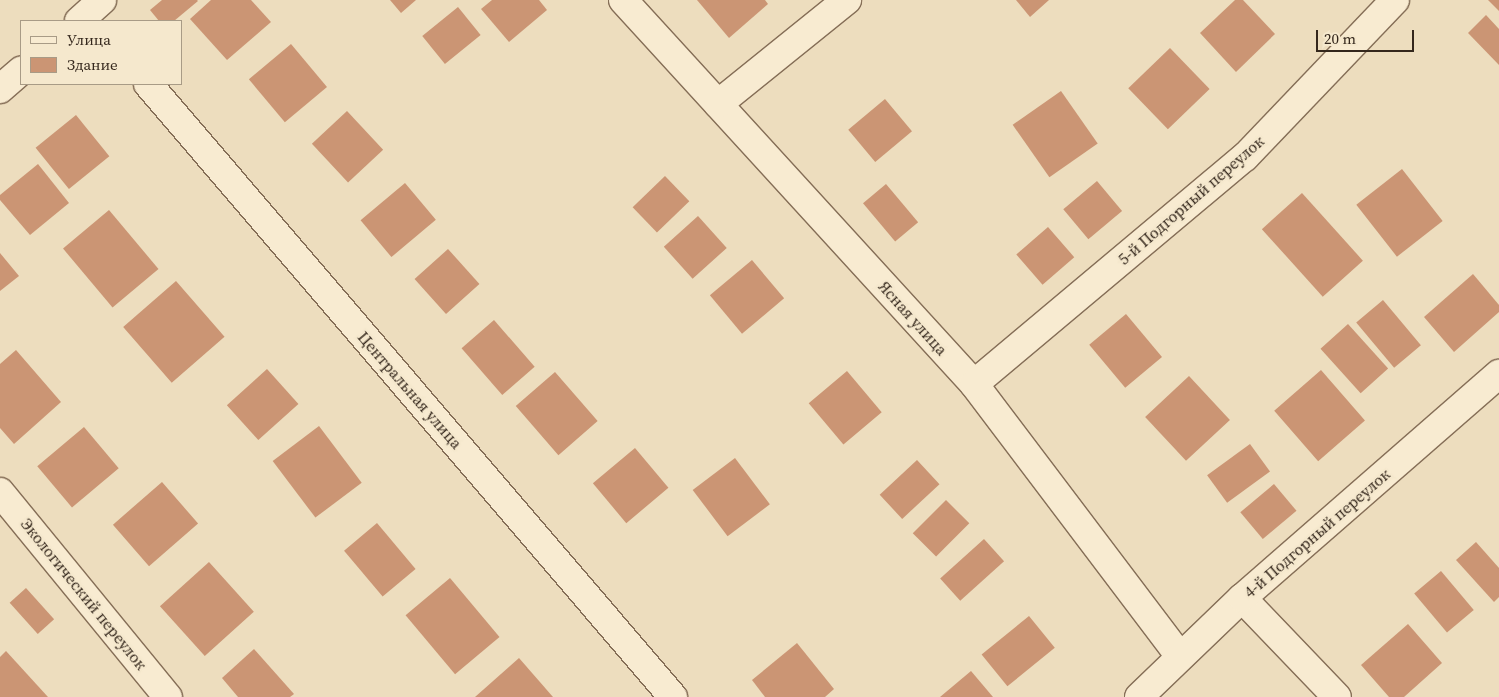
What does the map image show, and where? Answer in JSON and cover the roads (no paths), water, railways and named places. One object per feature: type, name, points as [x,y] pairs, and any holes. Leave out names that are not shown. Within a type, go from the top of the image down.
[{"type":"street","name":"Ясная улица","points":[[624,0],[974,384],[1180,656]]},
{"type":"street","points":[[718,104],[847,0]]},
{"type":"street","name":"5-й Подгорный переулок","points":[[974,384],[1245,157],[1395,0]]},
{"type":"street","points":[[0,89],[20,72]]},
{"type":"street","name":"Центральная улица","points":[[149,85],[673,697]]},
{"type":"street","name":"4-й Подгорный переулок","points":[[1139,697],[1242,598],[1499,374]]},
{"type":"street","name":"Экологический переулок","points":[[0,492],[168,697]]},
{"type":"street","points":[[1242,598],[1337,697]]}]
